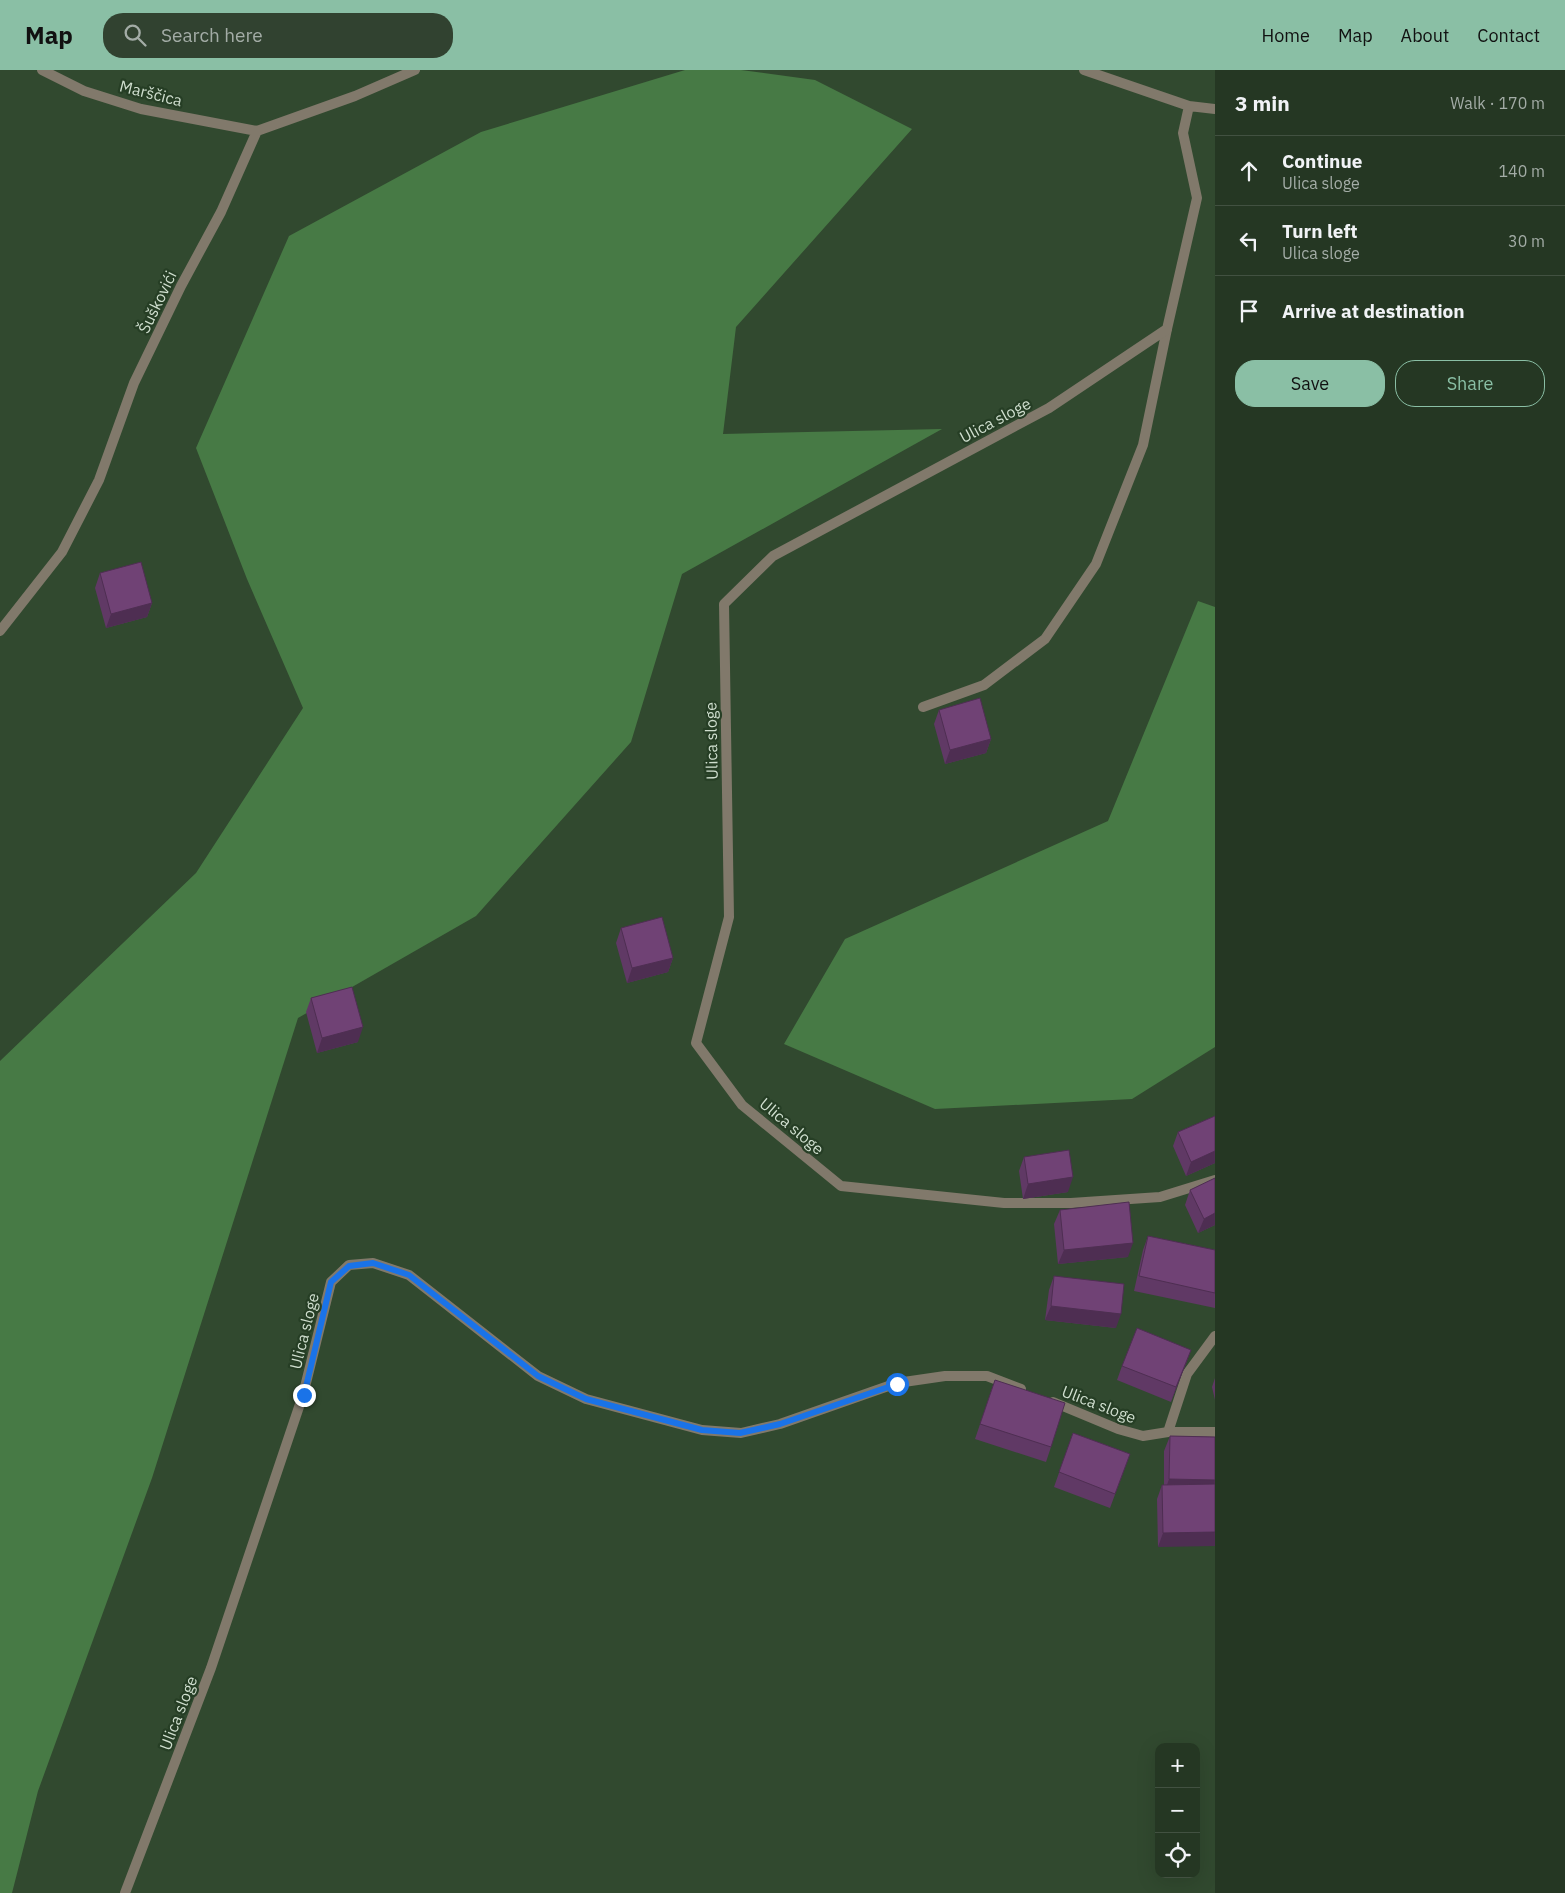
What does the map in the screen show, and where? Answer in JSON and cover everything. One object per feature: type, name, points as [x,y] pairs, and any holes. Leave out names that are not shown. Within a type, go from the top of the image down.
[{"type":"street","name":"Marščica","points":[[42,70],[84,91],[141,109],[258,131]]},
{"type":"street","points":[[258,131],[355,96],[415,70]]},
{"type":"street","points":[[1084,70],[1189,106],[1215,110]]},
{"type":"street","points":[[923,706],[984,685],[1045,639],[1096,564],[1143,445],[1166,329],[1197,198],[1183,133],[1189,106]]},
{"type":"street","name":"Šuškovići","points":[[0,631],[66,544],[99,480],[134,383],[181,286],[221,212],[258,131]]},
{"type":"street","name":"Ulica sloge","points":[[1166,329],[1049,408],[773,556],[724,604],[729,917],[696,1043],[742,1105],[841,1186],[1004,1203],[1071,1203],[1160,1197],[1215,1180]]},
{"type":"street","name":"Ulica sloge","points":[[125,1893],[212,1668],[304,1395],[331,1282],[349,1266],[373,1263],[409,1275],[538,1376],[586,1399],[702,1430],[740,1433],[772,1426],[843,1404],[897,1384],[945,1376],[987,1376],[1118,1429],[1143,1436],[1168,1432],[1215,1432]]},
{"type":"street","points":[[1168,1432],[1187,1374],[1215,1336]]},
{"type":"green space","points":[[685,70],[741,70],[815,80],[912,129],[736,327],[723,434],[942,429],[682,574],[631,742],[476,916],[298,1018],[152,1478],[38,1791],[12,1893],[0,1893],[0,1061],[196,873],[303,708],[247,579],[196,448],[289,236],[481,132]]},
{"type":"green space","points":[[1198,601],[1215,607],[1215,1047],[1132,1099],[935,1109],[784,1044],[845,939],[1108,821]]},
{"type":"building","points":[[141,562],[152,603],[111,614],[100,573]]},
{"type":"building","points":[[980,698],[991,739],[950,750],[939,710]]},
{"type":"building","points":[[662,917],[673,958],[632,968],[621,928]]},
{"type":"building","points":[[352,987],[363,1027],[322,1038],[311,998]]},
{"type":"building","points":[[1215,1116],[1215,1151],[1191,1162],[1178,1132]]},
{"type":"building","points":[[1069,1150],[1073,1177],[1028,1184],[1024,1157]]},
{"type":"building","points":[[1215,1178],[1215,1213],[1204,1219],[1190,1190]]},
{"type":"building","points":[[1129,1202],[1133,1243],[1064,1250],[1060,1210]]},
{"type":"building","points":[[1148,1236],[1215,1250],[1215,1293],[1139,1276]]},
{"type":"building","points":[[1054,1276],[1124,1284],[1121,1314],[1051,1306]]},
{"type":"building","points":[[1137,1328],[1191,1350],[1176,1387],[1122,1366]]},
{"type":"building","points":[[995,1380],[1065,1403],[1051,1447],[980,1424]]},
{"type":"building","points":[[1073,1433],[1130,1454],[1115,1494],[1059,1472]]},
{"type":"building","points":[[1170,1436],[1215,1437],[1215,1480],[1169,1479]]},
{"type":"building","points":[[1215,1484],[1215,1532],[1163,1533],[1162,1485]]},
{"type":"route","points":[[304,1395],[331,1282],[349,1266],[373,1263],[409,1275],[538,1376],[586,1399],[702,1430],[740,1433],[780,1424],[897,1384]]}]
